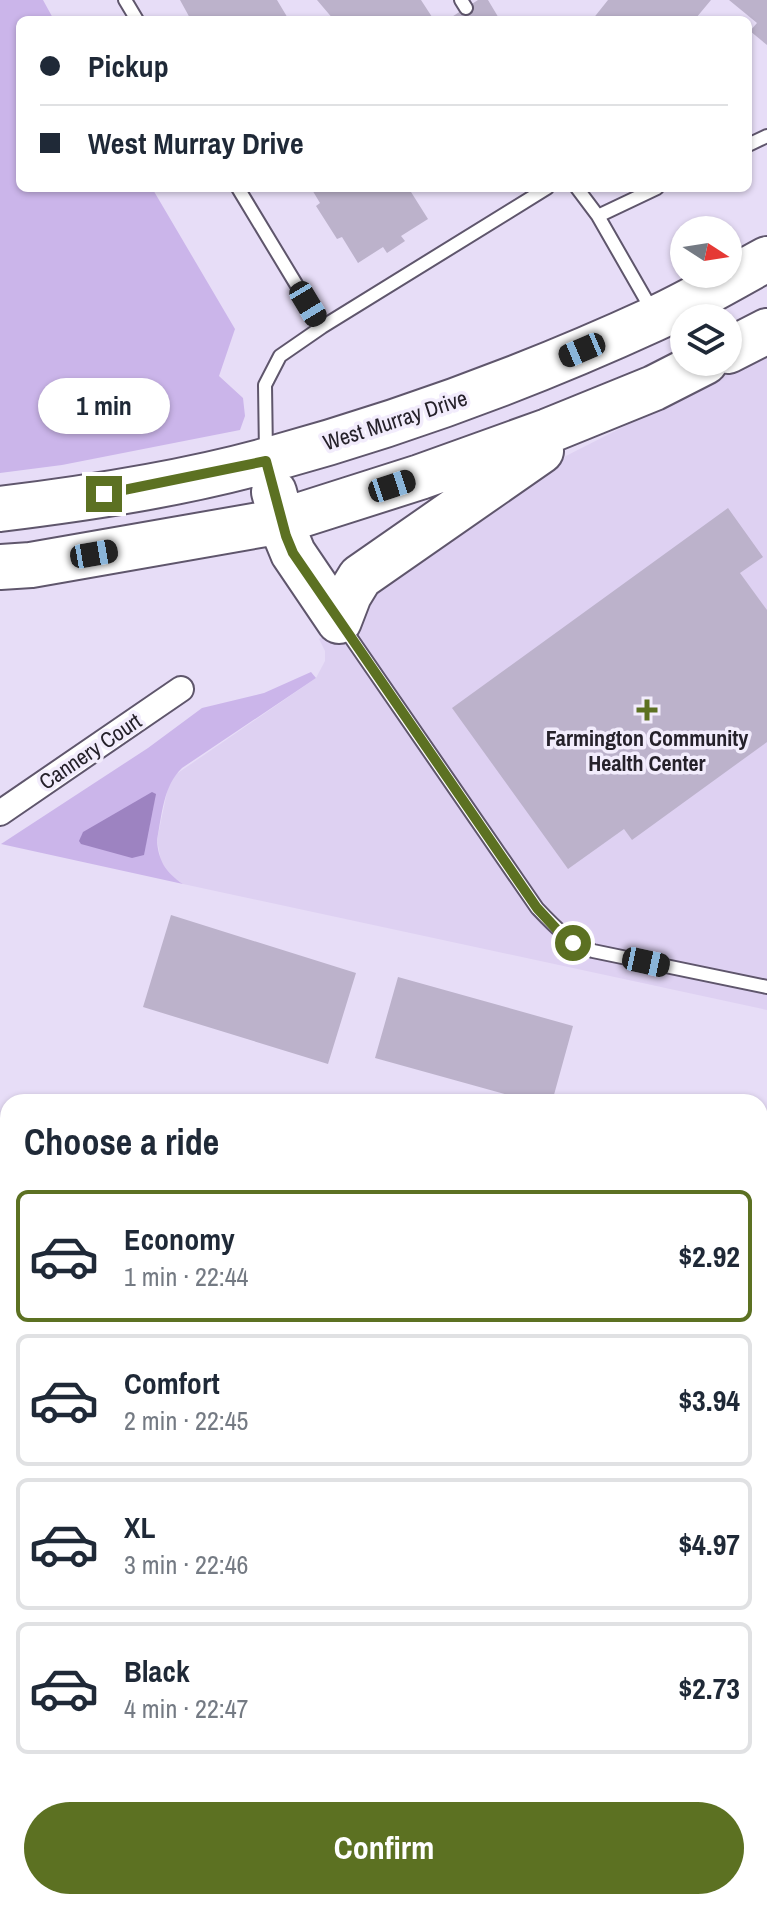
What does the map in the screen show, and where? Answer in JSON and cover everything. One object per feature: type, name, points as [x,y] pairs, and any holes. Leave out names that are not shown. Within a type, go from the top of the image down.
[{"type":"highway","name":"West Murray Drive","points":[[0,509],[133,489],[266,461],[371,429],[507,382],[656,318],[767,259]]},
{"type":"highway","points":[[742,344],[767,331]]},
{"type":"highway","points":[[339,621],[360,577],[545,448],[678,376]]},
{"type":"highway","points":[[0,567],[31,565],[282,521],[434,472],[654,388]]},
{"type":"highway","points":[[266,461],[293,553],[339,621]]},
{"type":"street","name":"Cannery Court","points":[[0,813],[181,689]]},
{"type":"lane","points":[[240,192],[322,327]]},
{"type":"lane","points":[[266,461],[265,385],[280,356],[541,192]]},
{"type":"lane","points":[[580,192],[598,216],[656,318]]},
{"type":"lane","points":[[598,216],[649,192]]},
{"type":"lane","points":[[339,621],[537,908],[561,934],[593,951],[767,987]]},
{"type":"shaded area","points":[[0,0],[43,0],[52,16],[16,16],[16,192],[154,192],[235,329],[219,376],[243,398],[245,416],[240,430],[62,465],[0,473]]},
{"type":"shaded area","points":[[767,354],[767,1010],[183,884],[171,876],[161,861],[157,840],[172,777],[316,678],[325,661],[325,651],[319,639],[366,613],[371,595],[556,461],[724,376],[742,376],[742,367]]},
{"type":"shaded area","points":[[311,672],[316,678],[182,768],[171,783],[157,840],[161,860],[183,884],[1,844],[148,748],[202,708],[264,693]]},
{"type":"shaded area","points":[[152,792],[156,794],[144,855],[132,858],[81,844],[79,841],[83,832]]},
{"type":"building","points":[[180,0],[277,0],[287,16],[189,16]]},
{"type":"building","points":[[317,0],[421,0],[431,16],[331,16]]},
{"type":"building","points":[[478,0],[488,0],[498,16],[453,16]]},
{"type":"building","points":[[608,0],[711,0],[698,16],[595,16]]},
{"type":"building","points":[[729,0],[767,0],[767,45],[752,33],[757,23]]},
{"type":"building","points":[[313,192],[411,192],[428,219],[401,236],[405,241],[387,253],[383,247],[358,263],[342,237],[337,239],[316,206],[320,203]]},
{"type":"building","points":[[728,508],[763,557],[740,573],[767,610],[767,742],[632,840],[624,829],[568,869],[452,708]]},
{"type":"building","points":[[171,915],[356,973],[328,1064],[143,1007]]},
{"type":"building","points":[[398,977],[573,1026],[554,1094],[504,1094],[375,1058]]},
{"type":"place","name":"Farmington Community Health Center","points":[[647,710]]},
{"type":"route","points":[[104,494],[266,461],[293,553],[537,908],[573,943]]}]
